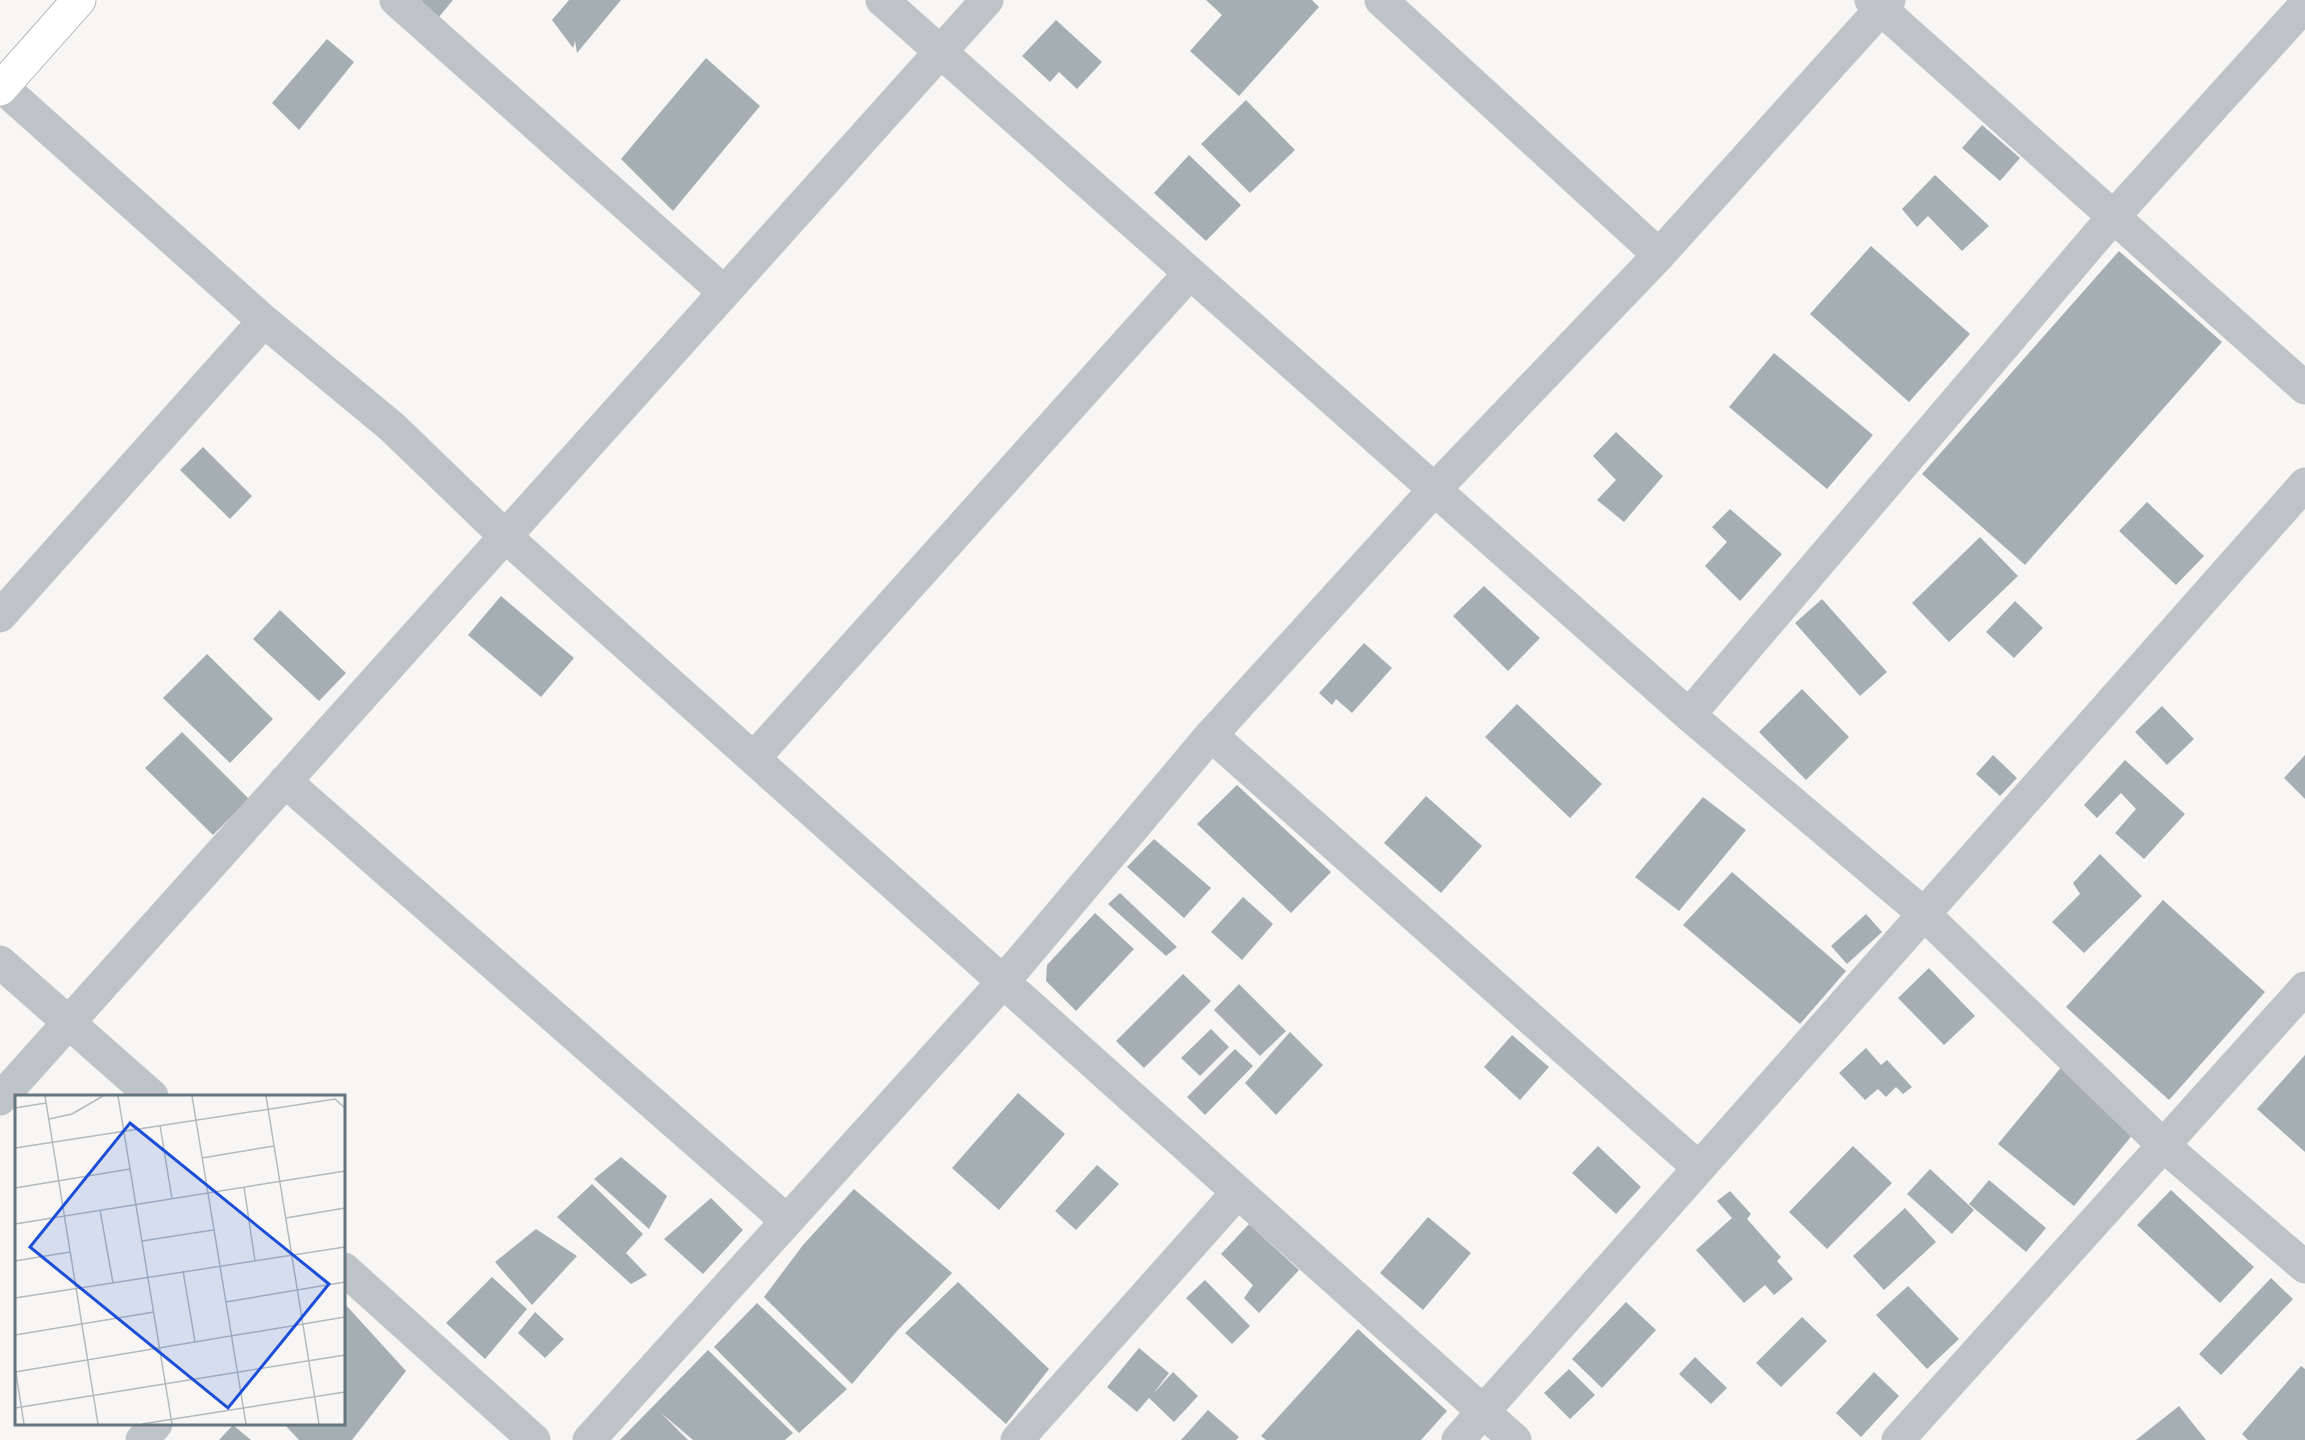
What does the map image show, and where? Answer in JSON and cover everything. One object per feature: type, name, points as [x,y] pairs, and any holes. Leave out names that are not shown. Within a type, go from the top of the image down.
[{"type":"street","points":[[79,0],[1,87],[264,321],[393,427],[505,536],[1515,1440]]},
{"type":"street","points":[[396,0],[724,292]]},
{"type":"street","points":[[882,0],[1689,715],[1924,914],[2164,1146],[2305,1267]]},
{"type":"street","points":[[0,1099],[987,0]]},
{"type":"street","points":[[1381,0],[1659,255]]},
{"type":"street","points":[[589,1440],[1002,982],[1211,735],[1434,490],[1659,255],[1881,3],[2305,388]]},
{"type":"street","points":[[1689,715],[2114,216],[2305,5]]},
{"type":"street","points":[[754,758],[1189,274]]},
{"type":"street","points":[[0,616],[264,321]]},
{"type":"street","points":[[1458,1440],[2305,484]]},
{"type":"street","points":[[1211,735],[1699,1168]]},
{"type":"street","points":[[285,781],[787,1221]]},
{"type":"street","points":[[0,962],[151,1095]]},
{"type":"street","points":[[1898,1440],[2305,988]]},
{"type":"street","points":[[1017,1440],[1238,1192]]},
{"type":"street","points":[[345,1270],[534,1440]]},
{"type":"street","points":[[142,1440],[155,1425]]},
{"type":"building","points":[[422,0],[453,0],[439,17],[419,3]]},
{"type":"building","points":[[569,0],[621,0],[577,53],[575,41],[573,48],[552,20]]},
{"type":"building","points":[[1206,0],[1312,0],[1319,7],[1239,96],[1190,51],[1222,15]]},
{"type":"building","points":[[1056,20],[1102,62],[1077,89],[1059,72],[1050,82],[1022,56]]},
{"type":"building","points":[[327,39],[354,62],[299,130],[272,103]]},
{"type":"building","points":[[706,58],[760,106],[673,211],[621,159]]},
{"type":"building","points":[[1246,100],[1295,150],[1250,193],[1201,144]]},
{"type":"building","points":[[1982,125],[2020,158],[2000,181],[1962,148]]},
{"type":"building","points":[[1189,155],[1241,205],[1206,241],[1154,193]]},
{"type":"building","points":[[1935,175],[1989,226],[1962,251],[1928,216],[1917,227],[1902,209]]},
{"type":"building","points":[[1871,246],[1970,334],[1909,402],[1810,314]]},
{"type":"building","points":[[2119,251],[2222,342],[2025,565],[1922,474]]},
{"type":"building","points":[[1774,353],[1873,435],[1827,489],[1729,407]]},
{"type":"building","points":[[1616,432],[1663,476],[1624,522],[1597,500],[1616,480],[1593,456]]},
{"type":"building","points":[[203,447],[252,496],[230,519],[180,470]]},
{"type":"building","points":[[2147,502],[2204,556],[2176,585],[2119,531]]},
{"type":"building","points":[[1730,509],[1782,554],[1740,601],[1705,566],[1727,542],[1712,527]]},
{"type":"building","points":[[1980,537],[2018,576],[1949,642],[1912,603]]},
{"type":"building","points":[[1484,586],[1540,638],[1508,671],[1453,616]]},
{"type":"building","points":[[501,596],[574,658],[541,697],[468,635]]},
{"type":"building","points":[[1822,599],[1887,672],[1860,696],[1795,623]]},
{"type":"building","points":[[2015,601],[2043,628],[2014,658],[1986,632]]},
{"type":"building","points":[[280,610],[346,673],[319,701],[253,639]]},
{"type":"building","points":[[1364,643],[1392,668],[1352,713],[1336,699],[1332,705],[1319,693]]},
{"type":"building","points":[[207,654],[273,719],[230,763],[163,698]]},
{"type":"building","points":[[1802,689],[1849,737],[1806,780],[1759,732]]},
{"type":"building","points":[[1517,704],[1602,784],[1570,818],[1485,737]]},
{"type":"building","points":[[2162,706],[2194,739],[2167,765],[2135,732]]},
{"type":"building","points":[[182,732],[249,799],[213,835],[145,768]]},
{"type":"building","points":[[1993,755],[2017,778],[2000,796],[1976,774]]},
{"type":"building","points":[[2305,755],[2305,799],[2284,778]]},
{"type":"building","points":[[2125,760],[2185,814],[2144,859],[2115,833],[2136,809],[2121,793],[2097,818],[2084,805]]},
{"type":"building","points":[[1237,785],[1331,872],[1291,913],[1197,824]]},
{"type":"building","points":[[1426,796],[1482,846],[1441,893],[1384,843]]},
{"type":"building","points":[[1703,797],[1746,830],[1679,911],[1635,877]]},
{"type":"building","points":[[1154,839],[1211,888],[1184,918],[1127,867]]},
{"type":"building","points":[[2100,854],[2142,896],[2084,953],[2052,922],[2080,894],[2073,883]]},
{"type":"building","points":[[1732,872],[1846,971],[1800,1024],[1683,925]]},
{"type":"building","points":[[1120,893],[1177,947],[1166,956],[1108,904]]},
{"type":"building","points":[[1243,897],[1273,924],[1242,960],[1211,932]]},
{"type":"building","points":[[2163,900],[2265,992],[2169,1100],[2066,1007]]},
{"type":"building","points":[[1095,913],[1134,949],[1076,1011],[1046,981],[1047,965]]},
{"type":"building","points":[[1866,914],[1882,932],[1847,964],[1831,946]]},
{"type":"building","points":[[1929,968],[1975,1016],[1944,1045],[1898,998]]},
{"type":"building","points":[[1183,974],[1211,1001],[1144,1068],[1116,1041]]},
{"type":"building","points":[[1239,984],[1286,1031],[1260,1056],[1214,1010]]},
{"type":"building","points":[[1211,1029],[1229,1047],[1200,1076],[1181,1058]]},
{"type":"building","points":[[1290,1032],[1323,1065],[1276,1115],[1245,1083]]},
{"type":"building","points":[[1512,1035],[1549,1067],[1520,1100],[1484,1067]]},
{"type":"building","points":[[1866,1048],[1881,1065],[1887,1060],[1912,1087],[1903,1094],[1896,1087],[1886,1097],[1878,1089],[1865,1100],[1839,1073]]},
{"type":"building","points":[[1235,1049],[1253,1066],[1205,1115],[1187,1097]]},
{"type":"building","points":[[2305,1055],[2305,1152],[2257,1109]]},
{"type":"building","points":[[2063,1065],[2139,1127],[2074,1206],[1998,1144]]},
{"type":"building","points":[[1018,1093],[1065,1134],[999,1210],[952,1168]]},
{"type":"building","points":[[1598,1146],[1641,1187],[1616,1214],[1572,1173]]},
{"type":"building","points":[[1853,1146],[1892,1183],[1827,1249],[1789,1212]]},
{"type":"building","points":[[621,1157],[667,1196],[649,1229],[594,1179]]},
{"type":"building","points":[[1097,1165],[1119,1184],[1076,1230],[1055,1211]]},
{"type":"building","points":[[1930,1169],[1974,1210],[1952,1234],[1907,1194]]},
{"type":"building","points":[[1989,1180],[2046,1228],[2026,1252],[1969,1204]]},
{"type":"building","points":[[592,1184],[643,1234],[626,1253],[647,1275],[631,1284],[557,1217]]},
{"type":"building","points":[[854,1189],[952,1273],[897,1331],[852,1384],[764,1297],[803,1245]]},
{"type":"building","points":[[2171,1190],[2254,1267],[2220,1303],[2137,1225]]},
{"type":"building","points":[[1730,1191],[1751,1214],[1747,1219],[1781,1257],[1777,1261],[1793,1279],[1774,1295],[1765,1285],[1744,1303],[1696,1250],[1732,1218],[1717,1201]]},
{"type":"building","points":[[711,1198],[743,1230],[703,1274],[664,1239]]},
{"type":"building","points":[[1905,1208],[1936,1242],[1884,1290],[1853,1256]]},
{"type":"building","points":[[1428,1217],[1471,1253],[1423,1310],[1380,1273]]},
{"type":"building","points":[[1249,1224],[1299,1270],[1259,1313],[1244,1298],[1253,1285],[1221,1254]]},
{"type":"building","points":[[536,1229],[577,1256],[532,1305],[495,1262]]},
{"type":"building","points":[[492,1277],[527,1309],[485,1359],[446,1323]]},
{"type":"building","points":[[2271,1278],[2293,1299],[2221,1375],[2199,1354]]},
{"type":"building","points":[[1205,1280],[1250,1326],[1232,1344],[1186,1298]]},
{"type":"building","points":[[958,1282],[1049,1369],[1006,1424],[905,1333]]},
{"type":"building","points":[[1908,1286],[1959,1339],[1927,1369],[1876,1315]]},
{"type":"building","points":[[1626,1302],[1656,1330],[1602,1388],[1572,1359]]},
{"type":"building","points":[[757,1303],[847,1389],[799,1433],[714,1347]]},
{"type":"building","points":[[345,1304],[406,1371],[352,1440],[299,1440],[285,1425],[345,1425]]},
{"type":"building","points":[[535,1312],[564,1339],[545,1358],[518,1333]]},
{"type":"building","points":[[1802,1317],[1827,1341],[1781,1387],[1756,1363]]},
{"type":"building","points":[[1358,1329],[1447,1411],[1421,1440],[1266,1440],[1261,1436]]},
{"type":"building","points":[[1139,1348],[1169,1373],[1153,1394],[1173,1372],[1198,1396],[1174,1422],[1149,1398],[1137,1412],[1107,1387]]},
{"type":"building","points":[[708,1350],[793,1433],[785,1440],[693,1440],[660,1412],[688,1440],[620,1440]]},
{"type":"building","points":[[1695,1357],[1727,1388],[1711,1404],[1679,1374]]},
{"type":"building","points":[[2301,1366],[2305,1369],[2305,1440],[2248,1440],[2242,1434]]},
{"type":"building","points":[[1569,1369],[1595,1395],[1570,1419],[1544,1393]]},
{"type":"building","points":[[1874,1372],[1899,1396],[1861,1437],[1836,1413]]},
{"type":"building","points":[[2179,1406],[2206,1440],[2136,1440]]},
{"type":"building","points":[[1208,1410],[1239,1437],[1236,1440],[1181,1440]]},
{"type":"building","points":[[233,1425],[251,1440],[219,1440]]}]
